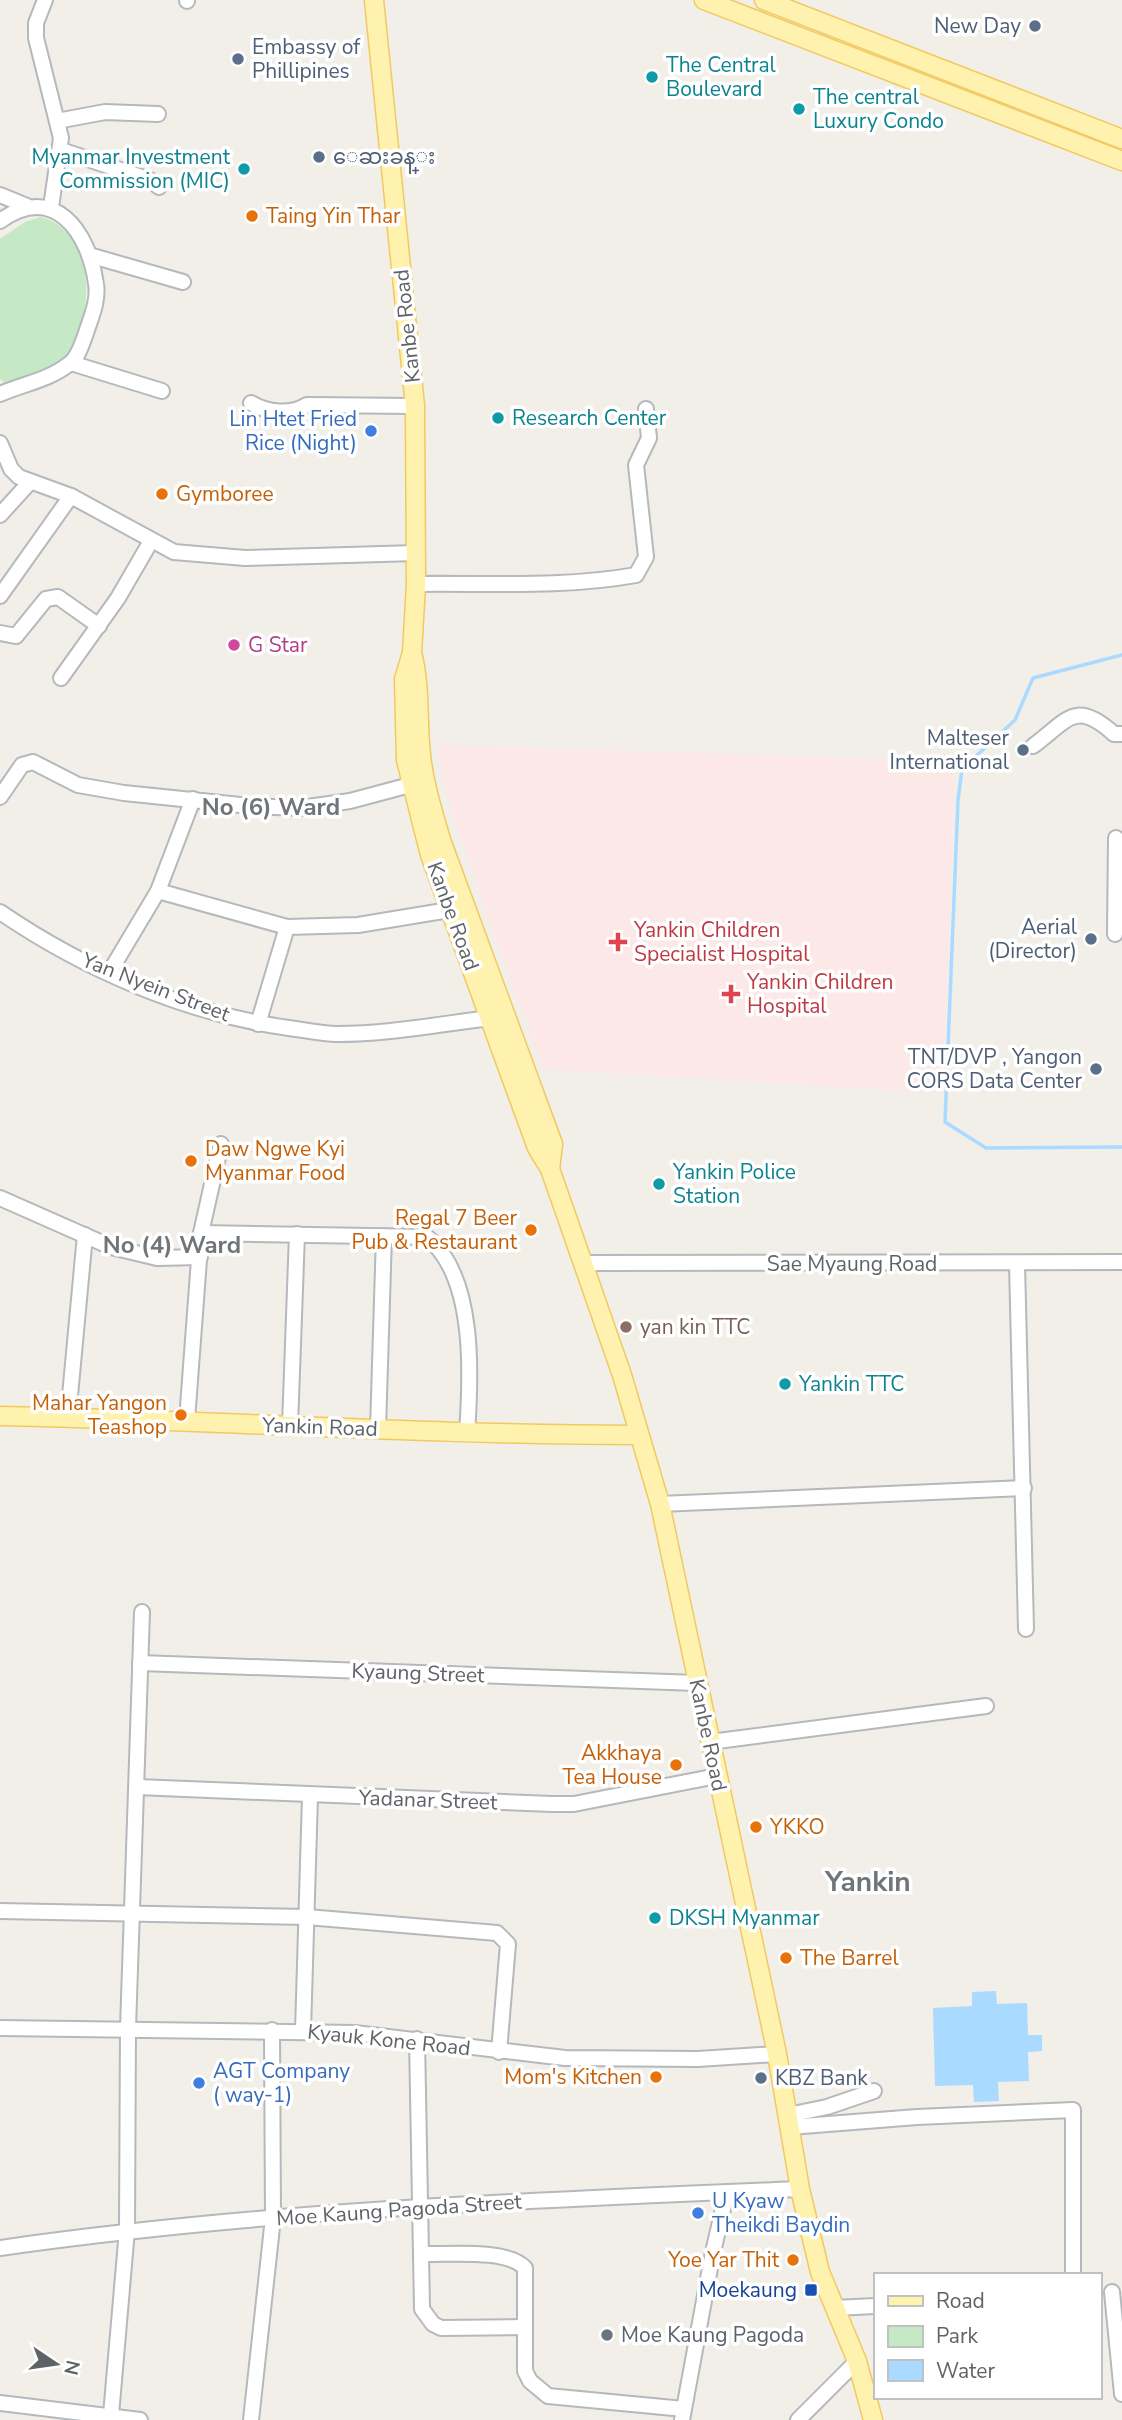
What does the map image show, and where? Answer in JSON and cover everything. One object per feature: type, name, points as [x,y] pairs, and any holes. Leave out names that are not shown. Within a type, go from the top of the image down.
[{"type":"main road","name":"Kanbe Road","points":[[374,0],[415,407],[416,584],[412,653],[404,679],[405,760],[410,785],[449,910],[464,926]]},
{"type":"main road","points":[[704,0],[1122,161]]},
{"type":"main road","points":[[764,0],[1122,139]]},
{"type":"main road","name":"Kanbe Road","points":[[412,653],[418,677],[421,757],[429,797],[464,926],[498,1016],[553,1144],[550,1169],[660,1504],[777,2054],[800,2189],[820,2272],[857,2361],[873,2420]]},
{"type":"main road","name":"Yankin Road","points":[[0,1416],[187,1420],[467,1433],[639,1435]]},
{"type":"street","points":[[45,0],[36,23],[36,38],[57,121],[61,150],[51,207]]},
{"type":"street","points":[[57,121],[105,112],[158,114]]},
{"type":"street","points":[[61,150],[150,180],[159,187]]},
{"type":"street","points":[[0,195],[27,206],[51,207],[75,229],[89,255],[97,286],[94,306],[80,351],[71,363],[38,381],[0,394]]},
{"type":"street","points":[[0,220],[27,206]]},
{"type":"street","points":[[89,255],[183,282]]},
{"type":"street","points":[[71,363],[162,391]]},
{"type":"street","points":[[251,404],[262,410],[276,411],[298,411],[307,405],[415,407]]},
{"type":"street","points":[[416,584],[543,585],[596,582],[636,575],[646,557],[636,465],[649,438],[646,409]]},
{"type":"street","points":[[0,443],[11,469],[19,477],[71,496],[174,552],[217,558],[416,553]]},
{"type":"street","points":[[0,515],[30,482]]},
{"type":"street","points":[[0,596],[71,496]]},
{"type":"street","points":[[61,677],[99,626],[150,541]]},
{"type":"street","points":[[0,633],[16,636],[46,599],[58,597],[99,626]]},
{"type":"street","points":[[1033,746],[1069,718],[1083,714],[1095,717],[1114,734],[1122,734]]},
{"type":"street","points":[[0,797],[22,765],[33,762],[78,785],[124,793],[301,808],[350,802],[410,785]]},
{"type":"street","points":[[109,973],[158,891],[193,799]]},
{"type":"street","points":[[1115,934],[1116,838]]},
{"type":"street","points":[[158,891],[287,927],[358,925],[449,910]]},
{"type":"street","name":"Yan Nyein Street","points":[[0,912],[36,936],[109,973],[213,1013],[258,1024],[335,1034],[498,1016]]},
{"type":"street","points":[[258,1024],[287,927]]},
{"type":"street","points":[[187,1420],[201,1233],[220,1144]]},
{"type":"street","points":[[0,1198],[111,1247],[157,1258],[200,1257]]},
{"type":"street","points":[[201,1233],[427,1237],[440,1248],[460,1290],[466,1324],[467,1433]]},
{"type":"street","points":[[290,1426],[297,1234]]},
{"type":"street","points":[[68,1417],[85,1235]]},
{"type":"street","points":[[378,1429],[384,1236]]},
{"type":"street","name":"Sae Myaung Road","points":[[583,1263],[1122,1262]]},
{"type":"street","points":[[1017,1264],[1026,1629]]},
{"type":"street","points":[[660,1504],[1024,1488]]},
{"type":"street","points":[[111,2415],[127,2230],[128,2028],[134,1913],[142,1612]]},
{"type":"street","name":"Kyaung Street","points":[[140,1663],[697,1683]]},
{"type":"street","points":[[710,1742],[986,1706]]},
{"type":"street","name":"Yadanar Street","points":[[137,1787],[310,1797],[574,1804],[717,1776]]},
{"type":"street","points":[[303,2031],[310,1797]]},
{"type":"street","points":[[0,1911],[307,1917],[501,1935],[508,1949],[499,2052]]},
{"type":"street","name":"Kyauk Kone Road","points":[[0,2028],[303,2031],[418,2039],[499,2052],[565,2058],[684,2059],[777,2054]]},
{"type":"street","points":[[251,2420],[273,2218],[272,2030]]},
{"type":"street","points":[[418,2039],[422,2309],[433,2324],[441,2328],[525,2327]]},
{"type":"street","points":[[789,2121],[874,2091]]},
{"type":"street","points":[[789,2121],[1073,2110],[1073,2273]]},
{"type":"street","name":"Moe Kaung Pagoda Street","points":[[0,2248],[127,2230],[420,2206],[800,2189]]},
{"type":"street","points":[[421,2254],[504,2256],[519,2262],[525,2268],[525,2371],[530,2381],[548,2396],[683,2415],[713,2252],[727,2192]]},
{"type":"street","points":[[1111,2292],[1122,2394]]},
{"type":"street","points":[[835,2308],[874,2306]]},
{"type":"street","points":[[798,2420],[857,2361]]},
{"type":"street","points":[[0,2403],[140,2420]]},
{"type":"shaded area","name":"Yankin Children Hospital","points":[[437,745],[955,761],[943,1093],[543,1069],[457,830],[441,776]]},
{"type":"green space","points":[[41,217],[59,226],[72,239],[81,257],[86,297],[83,318],[77,337],[62,360],[40,373],[5,383],[0,379],[0,239],[25,222]]},
{"type":"water","points":[[996,1991],[997,2004],[1027,2003],[1028,2035],[1042,2035],[1042,2051],[1028,2052],[1029,2081],[998,2082],[999,2101],[974,2102],[973,2085],[935,2086],[933,2008],[972,2006],[972,1992]]},
{"type":"waterway","points":[[1122,655],[1033,678],[1015,720],[962,769],[958,800],[945,1122],[986,1148],[1122,1147]]},
{"type":"place","name":"New Day","points":[[1035,26]]},
{"type":"place","name":"Embassy of Phillipines","points":[[238,59]]},
{"type":"place","name":"The Central Boulevard","points":[[652,77]]},
{"type":"place","name":"The central Luxury Condo","points":[[799,109]]},
{"type":"place","name":"ေဆးခန္း","points":[[319,157]]},
{"type":"place","name":"Myanmar Investment Commission (MIC)","points":[[244,169]]},
{"type":"place","name":"Taing Yin Thar","points":[[252,216]]},
{"type":"place","name":"Research Center","points":[[498,418]]},
{"type":"place","name":"Lin Htet Fried Rice (Night)","points":[[371,431]]},
{"type":"place","name":"Gymboree","points":[[162,494]]},
{"type":"place","name":"G Star","points":[[234,645]]},
{"type":"place","name":"Malteser International","points":[[1023,750]]},
{"type":"place","name":"Aerial (Director)","points":[[1091,939]]},
{"type":"place","name":"Yankin Children Specialist Hospital","points":[[618,942]]},
{"type":"place","name":"Yankin Children Hospital","points":[[731,994]]},
{"type":"place","name":"TNT/DVP , Yangon CORS Data Center","points":[[1096,1069]]},
{"type":"place","name":"Daw Ngwe Kyi Myanmar Food","points":[[191,1161]]},
{"type":"place","name":"Yankin Police Station","points":[[659,1184]]},
{"type":"place","name":"Regal 7 Beer Pub & Restaurant","points":[[531,1230]]},
{"type":"place","name":"yan kin TTC","points":[[626,1327]]},
{"type":"place","name":"Yankin TTC","points":[[785,1384]]},
{"type":"place","name":"Mahar Yangon Teashop","points":[[181,1415]]},
{"type":"place","name":"Akkhaya Tea House","points":[[676,1765]]},
{"type":"place","name":"YKKO","points":[[756,1827]]},
{"type":"place","name":"DKSH Myanmar","points":[[655,1918]]},
{"type":"place","name":"The Barrel","points":[[786,1958]]},
{"type":"place","name":"Mom's Kitchen","points":[[656,2077]]},
{"type":"place","name":"KBZ Bank","points":[[761,2078]]},
{"type":"place","name":"AGT Company ( way-1)","points":[[199,2083]]},
{"type":"place","name":"U Kyaw Theikdi Baydin","points":[[698,2213]]},
{"type":"place","name":"Yoe Yar Thit","points":[[793,2260]]},
{"type":"place","name":"Moekaung","points":[[811,2290]]},
{"type":"place","name":"Moe Kaung Pagoda","points":[[607,2335]]},
{"type":"district","name":"No (6) Ward","points":[[271,807]]},
{"type":"district","name":"No (4) Ward","points":[[172,1245]]},
{"type":"district","name":"Yankin","points":[[868,1882]]}]
